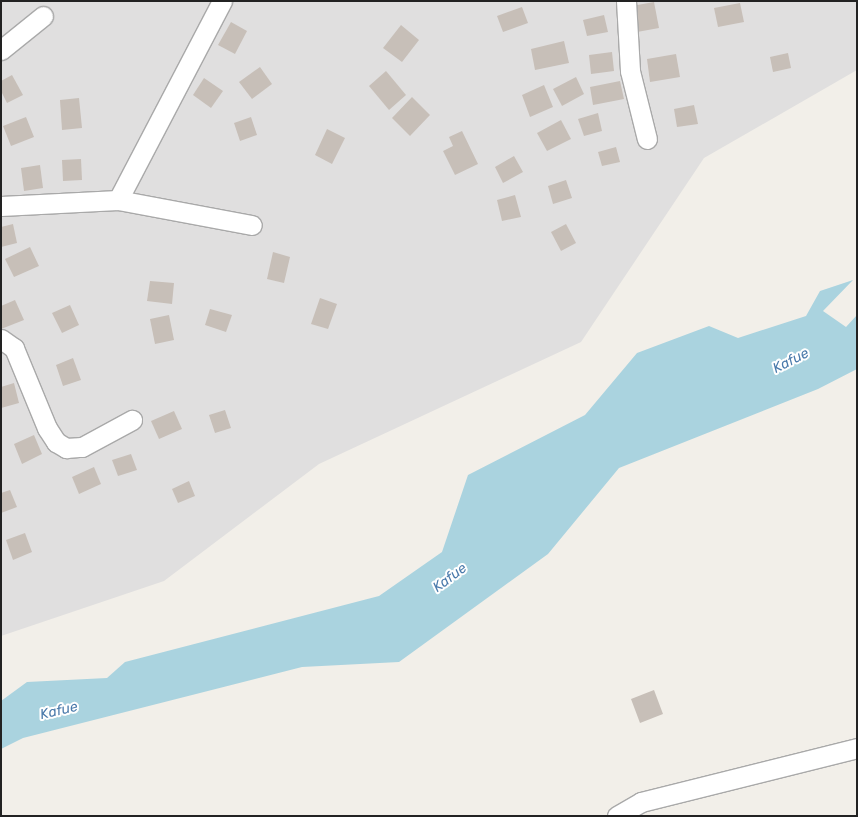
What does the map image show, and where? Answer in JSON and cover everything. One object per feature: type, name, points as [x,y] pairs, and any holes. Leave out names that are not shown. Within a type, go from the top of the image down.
[{"type":"street","points":[[118,200],[222,1]]},
{"type":"street","points":[[626,1],[630,70],[646,139]]},
{"type":"street","points":[[1,50],[43,16]]},
{"type":"street","points":[[1,206],[118,200],[252,225]]},
{"type":"street","points":[[1,338],[14,348],[46,428],[56,442],[66,448],[82,447],[132,420]]},
{"type":"street","points":[[617,816],[641,802],[857,748]]},
{"type":"shaded area","points":[[1,1],[857,1],[857,70],[704,158],[581,342],[319,464],[164,581],[1,636]]},
{"type":"water","name":"Kafue","points":[[853,280],[823,311],[846,327],[857,315],[857,369],[818,389],[619,468],[548,554],[399,662],[302,667],[23,738],[1,749],[1,701],[27,682],[107,678],[125,662],[379,596],[442,552],[468,475],[585,415],[637,353],[709,326],[738,338],[806,316],[820,291]]},
{"type":"building","points":[[654,2],[659,28],[637,32],[632,6]]},
{"type":"building","points":[[740,3],[744,22],[718,27],[714,8]]},
{"type":"building","points":[[522,7],[528,23],[503,32],[497,16]]},
{"type":"building","points":[[604,15],[608,32],[587,36],[583,20]]},
{"type":"building","points":[[231,22],[247,31],[235,54],[218,45]]},
{"type":"building","points":[[401,25],[419,40],[402,62],[383,48]]},
{"type":"building","points":[[564,41],[569,63],[535,70],[531,49]]},
{"type":"building","points":[[612,52],[614,71],[591,74],[589,55]]},
{"type":"building","points":[[788,53],[791,68],[773,72],[770,57]]},
{"type":"building","points":[[676,54],[680,77],[650,82],[647,59]]},
{"type":"building","points":[[260,67],[272,84],[252,99],[239,82]]},
{"type":"building","points":[[386,71],[406,95],[389,110],[369,86]]},
{"type":"building","points":[[12,75],[23,95],[7,103],[1,91],[1,81]]},
{"type":"building","points":[[576,77],[584,94],[562,106],[553,89]]},
{"type":"building","points":[[204,78],[223,91],[211,108],[193,95]]},
{"type":"building","points":[[620,81],[624,99],[593,105],[590,87]]},
{"type":"building","points":[[544,85],[553,107],[530,117],[522,95]]},
{"type":"building","points":[[412,97],[430,115],[410,136],[392,118]]},
{"type":"building","points":[[79,98],[82,128],[62,130],[60,100]]},
{"type":"building","points":[[694,105],[698,124],[677,127],[674,109]]},
{"type":"building","points":[[598,113],[602,131],[584,136],[578,119]]},
{"type":"building","points":[[26,117],[34,137],[11,146],[3,126]]},
{"type":"building","points":[[251,117],[257,135],[240,141],[234,123]]},
{"type":"building","points":[[561,120],[571,139],[547,151],[537,133]]},
{"type":"building","points":[[327,129],[345,138],[332,164],[315,155]]},
{"type":"building","points":[[462,131],[478,164],[455,175],[443,151],[453,146],[449,137]]},
{"type":"building","points":[[616,147],[620,162],[602,166],[598,152]]},
{"type":"building","points":[[514,156],[523,172],[503,183],[495,167]]},
{"type":"building","points":[[81,159],[82,180],[63,181],[62,160]]},
{"type":"building","points":[[40,165],[43,188],[24,191],[21,168]]},
{"type":"building","points":[[566,180],[572,198],[553,204],[548,186]]},
{"type":"building","points":[[515,195],[521,217],[502,221],[497,200]]},
{"type":"building","points":[[13,224],[17,243],[1,247],[1,227]]},
{"type":"building","points":[[566,224],[576,243],[561,251],[551,232]]},
{"type":"building","points":[[30,247],[39,266],[14,277],[5,259]]},
{"type":"building","points":[[273,252],[290,257],[284,283],[267,279]]},
{"type":"building","points":[[150,281],[174,283],[172,304],[147,301]]},
{"type":"building","points":[[320,298],[337,304],[328,329],[311,324]]},
{"type":"building","points":[[15,300],[24,320],[1,329],[1,306]]},
{"type":"building","points":[[70,305],[79,325],[62,333],[52,313]]},
{"type":"building","points":[[210,309],[232,315],[226,332],[205,325]]},
{"type":"building","points":[[169,315],[174,340],[155,344],[150,319]]},
{"type":"building","points":[[73,358],[81,380],[63,386],[56,365]]},
{"type":"building","points":[[14,383],[19,403],[1,408],[1,387]]},
{"type":"building","points":[[225,410],[231,428],[215,433],[209,415]]},
{"type":"building","points":[[174,411],[182,429],[159,439],[151,421]]},
{"type":"building","points":[[34,435],[42,454],[22,464],[14,444]]},
{"type":"building","points":[[131,454],[137,470],[118,476],[112,460]]},
{"type":"building","points":[[94,467],[101,484],[79,494],[72,477]]},
{"type":"building","points":[[189,481],[195,496],[178,503],[172,489]]},
{"type":"building","points":[[10,490],[17,507],[1,513],[1,493]]},
{"type":"building","points":[[25,533],[32,552],[13,560],[6,540]]},
{"type":"building","points":[[654,690],[663,714],[640,723],[631,699]]}]
